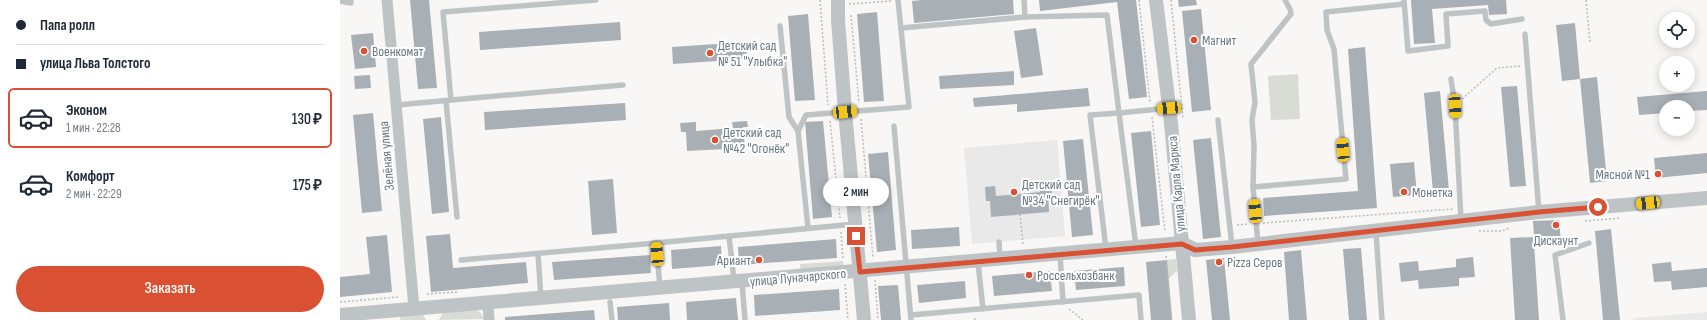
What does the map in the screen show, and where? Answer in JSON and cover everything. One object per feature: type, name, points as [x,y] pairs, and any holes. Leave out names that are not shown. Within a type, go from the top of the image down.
[{"type":"street","name":"Зелёная улица","points":[[388,0],[414,309]]},
{"type":"street","name":"улица Карла Маркса","points":[[1156,0],[1169,108],[1188,320]]},
{"type":"street","points":[[844,2],[838,20],[855,224],[867,271],[863,320]]},
{"type":"street","name":"улица Луначарского","points":[[340,315],[1165,245],[1182,244],[1195,250],[1232,247],[1376,231],[1461,215],[1539,212],[1707,198]]},
{"type":"street","points":[[488,303],[489,320]]},
{"type":"lane","points":[[340,1],[351,3],[352,0]]},
{"type":"lane","points":[[457,216],[443,12],[596,0]]},
{"type":"lane","points":[[798,131],[806,115],[909,106],[897,0]]},
{"type":"lane","points":[[1024,0],[1025,16]]},
{"type":"lane","points":[[1258,244],[1253,187],[1254,146],[1252,120],[1255,102],[1251,64],[1291,14],[1286,0]]},
{"type":"lane","points":[[1253,187],[1346,178],[1334,49],[1327,30],[1326,12],[1404,2],[1408,50],[1448,46],[1446,14],[1485,11],[1486,20],[1491,24],[1522,19]]},
{"type":"lane","points":[[900,28],[1025,16],[1106,15],[1136,248]]},
{"type":"lane","points":[[780,26],[789,117],[798,131],[808,228]]},
{"type":"lane","points":[[1525,34],[1539,212]]},
{"type":"lane","points":[[1451,79],[1455,106],[1461,215]]},
{"type":"lane","points":[[397,105],[623,85]]},
{"type":"lane","points":[[1106,250],[1090,115],[1169,108]]},
{"type":"lane","points":[[1218,120],[1232,247]]},
{"type":"lane","points":[[894,126],[911,317],[1139,295],[1141,320]]},
{"type":"lane","points":[[461,260],[656,244],[855,224]]},
{"type":"lane","points":[[1376,231],[1382,320]]},
{"type":"lane","points":[[729,236],[745,320]]},
{"type":"lane","points":[[998,242],[1000,260]]},
{"type":"lane","points":[[656,244],[660,288]]},
{"type":"lane","points":[[1563,320],[1555,255],[1589,244]]},
{"type":"lane","points":[[538,254],[541,298]]},
{"type":"lane","points":[[1060,254],[1064,302]]},
{"type":"lane","points":[[978,262],[983,309]]},
{"type":"lane","points":[[610,302],[612,320]]},
{"type":"path","points":[[848,320],[820,1],[844,2],[897,0]]},
{"type":"path","points":[[1140,0],[1172,320]]},
{"type":"path","points":[[1171,0],[1184,122]]},
{"type":"path","points":[[1586,0],[1590,44]]},
{"type":"path","points":[[850,12],[860,110],[867,271],[878,320]]},
{"type":"path","points":[[1455,106],[1497,68],[1528,66]]},
{"type":"path","points":[[1020,214],[1024,257]]},
{"type":"path","points":[[1229,225],[1461,215]]},
{"type":"path","points":[[340,302],[398,297]]},
{"type":"path","points":[[1064,302],[1072,312],[1083,320]]},
{"type":"shaded area","points":[[1298,74],[1300,119],[1271,120],[1268,76]]},
{"type":"shaded area","name":"Детский сад №34 \"Снегирёк\"","points":[[1057,140],[1065,236],[972,244],[964,148]]},
{"type":"shaded area","points":[[1176,259],[1177,271],[1168,279],[1167,260]]},
{"type":"shaded area","points":[[843,261],[844,270],[801,274],[800,264]]},
{"type":"shaded area","points":[[475,310],[480,312],[484,319],[439,320],[443,312]]},
{"type":"shaded area","points":[[1707,312],[1707,320],[1633,320],[1633,318]]},
{"type":"shaded area","points":[[423,315],[426,320],[400,320],[400,316]]},
{"type":"building","points":[[410,0],[429,0],[437,88],[418,89]]},
{"type":"building","points":[[1013,0],[1014,14],[914,23],[912,1]]},
{"type":"building","points":[[1039,0],[1136,0],[1147,97],[1129,99],[1117,2],[1040,11]]},
{"type":"building","points":[[1178,0],[1196,0],[1197,5],[1179,7]]},
{"type":"building","points":[[1411,0],[1506,0],[1507,14],[1489,15],[1488,5],[1432,9],[1435,43],[1414,44]]},
{"type":"building","points":[[1201,9],[1211,110],[1192,112],[1182,11]]},
{"type":"building","points":[[877,12],[884,101],[864,102],[857,14]]},
{"type":"building","points":[[808,14],[815,100],[795,101],[788,16]]},
{"type":"building","points":[[620,22],[621,40],[480,50],[479,32]]},
{"type":"building","points":[[1575,23],[1580,79],[1562,81],[1556,25]]},
{"type":"building","points":[[1036,28],[1043,75],[1021,78],[1014,31]]},
{"type":"building","points":[[373,33],[376,67],[355,69],[351,35]]},
{"type":"building","name":"Детский сад № 51 \"Улыбка\"","points":[[746,42],[747,59],[673,64],[672,47]]},
{"type":"building","points":[[1365,47],[1377,208],[1264,216],[1263,198],[1358,191],[1348,49]]},
{"type":"building","points":[[1014,71],[1014,85],[940,89],[939,76]]},
{"type":"building","points":[[370,75],[371,88],[355,89],[354,76]]},
{"type":"building","points":[[1597,77],[1607,181],[1590,183],[1580,79]]},
{"type":"building","points":[[1517,86],[1526,186],[1510,187],[1501,87]]},
{"type":"building","points":[[1088,88],[1090,106],[1017,112],[1017,104],[974,107],[973,98]]},
{"type":"building","points":[[1440,91],[1449,191],[1433,192],[1424,93]]},
{"type":"building","points":[[1707,91],[1707,110],[1695,111],[1695,100],[1659,100],[1659,114],[1639,115],[1637,97]]},
{"type":"building","points":[[625,103],[626,120],[485,130],[484,112]]},
{"type":"building","points":[[373,113],[382,211],[362,213],[353,115]]},
{"type":"building","points":[[441,117],[449,212],[432,214],[423,119]]},
{"type":"building","name":"Детский сад №42 \"Огонёк\"","points":[[747,121],[748,127],[743,127],[745,148],[687,151],[686,132],[681,132],[680,123],[696,122],[696,131],[733,128],[732,122]]},
{"type":"building","points":[[823,121],[832,217],[813,219],[805,122]]},
{"type":"building","points":[[1151,131],[1160,225],[1141,227],[1131,133]]},
{"type":"building","points":[[1211,138],[1221,237],[1203,239],[1193,140]]},
{"type":"building","points":[[1083,139],[1093,235],[1072,237],[1063,141]]},
{"type":"building","points":[[888,152],[896,250],[877,252],[868,154]]},
{"type":"building","points":[[1707,153],[1707,173],[1656,178],[1654,158]]},
{"type":"building","points":[[1414,162],[1417,195],[1393,197],[1390,164]]},
{"type":"building","points":[[613,179],[617,233],[592,235],[588,181]]},
{"type":"building","points":[[1051,182],[1052,193],[1048,193],[1049,212],[991,217],[990,201],[986,201],[985,187],[995,186],[996,196],[1040,192],[1039,183]]},
{"type":"building","points":[[1559,220],[1561,241],[1534,243],[1539,320],[1515,320],[1510,238],[1534,237],[1533,221]]},
{"type":"building","points":[[959,227],[960,246],[912,249],[911,230]]},
{"type":"building","points":[[1611,229],[1620,320],[1603,320],[1595,231]]},
{"type":"building","points":[[450,234],[453,268],[526,262],[528,283],[431,292],[426,236]]},
{"type":"building","points":[[387,235],[392,292],[340,297],[340,277],[370,274],[366,237]]},
{"type":"building","points":[[836,239],[837,258],[739,265],[738,247]]},
{"type":"building","points":[[721,246],[722,265],[672,269],[671,250]]},
{"type":"building","points":[[1361,248],[1367,320],[1349,320],[1343,249]]},
{"type":"building","points":[[1301,250],[1307,320],[1289,320],[1284,252]]},
{"type":"building","points":[[650,255],[651,273],[554,280],[552,262]]},
{"type":"building","points":[[1473,257],[1475,277],[1459,278],[1459,286],[1419,289],[1418,280],[1401,282],[1399,263],[1418,261],[1419,271],[1456,267],[1456,259]]},
{"type":"building","points":[[1224,258],[1230,320],[1212,320],[1206,260]]},
{"type":"building","points":[[1167,260],[1172,320],[1151,320],[1146,262]]},
{"type":"building","points":[[1671,262],[1672,271],[1707,268],[1707,287],[1672,290],[1671,281],[1654,282],[1652,264]]},
{"type":"building","points":[[1124,267],[1125,286],[1076,290],[1074,271]]},
{"type":"building","points":[[1050,271],[1052,291],[994,296],[992,276]]},
{"type":"building","points":[[965,281],[966,298],[919,303],[917,285]]},
{"type":"building","points":[[898,285],[901,320],[881,320],[878,286]]},
{"type":"building","points":[[839,289],[840,310],[755,316],[754,295]]},
{"type":"building","points":[[736,298],[738,320],[687,320],[686,302]]},
{"type":"building","points":[[669,303],[670,320],[618,320],[617,307]]},
{"type":"building","points":[[594,310],[595,320],[505,320],[505,317]]},
{"type":"place","name":"Магнит","points":[[1194,40]]},
{"type":"place","name":"Военкомат","points":[[364,51]]},
{"type":"place","name":"Детский сад № 51 \"Улыбка\"","points":[[710,53]]},
{"type":"place","name":"Детский сад №42 \"Огонёк\"","points":[[715,140]]},
{"type":"place","name":"Мясной №1","points":[[1658,174]]},
{"type":"place","name":"Детский сад №34 \"Снегирёк\"","points":[[1014,192]]},
{"type":"place","name":"Монетка","points":[[1404,192]]},
{"type":"place","name":"Дискаунт","points":[[1556,225]]},
{"type":"place","name":"Ариант","points":[[759,260]]},
{"type":"place","name":"Pizza Серов","points":[[1219,262]]},
{"type":"place","name":"Россельхозбанк","points":[[1029,275]]},
{"type":"route","points":[[856,236],[860,272],[1182,244],[1195,250],[1232,247],[1539,212],[1598,207]]}]
